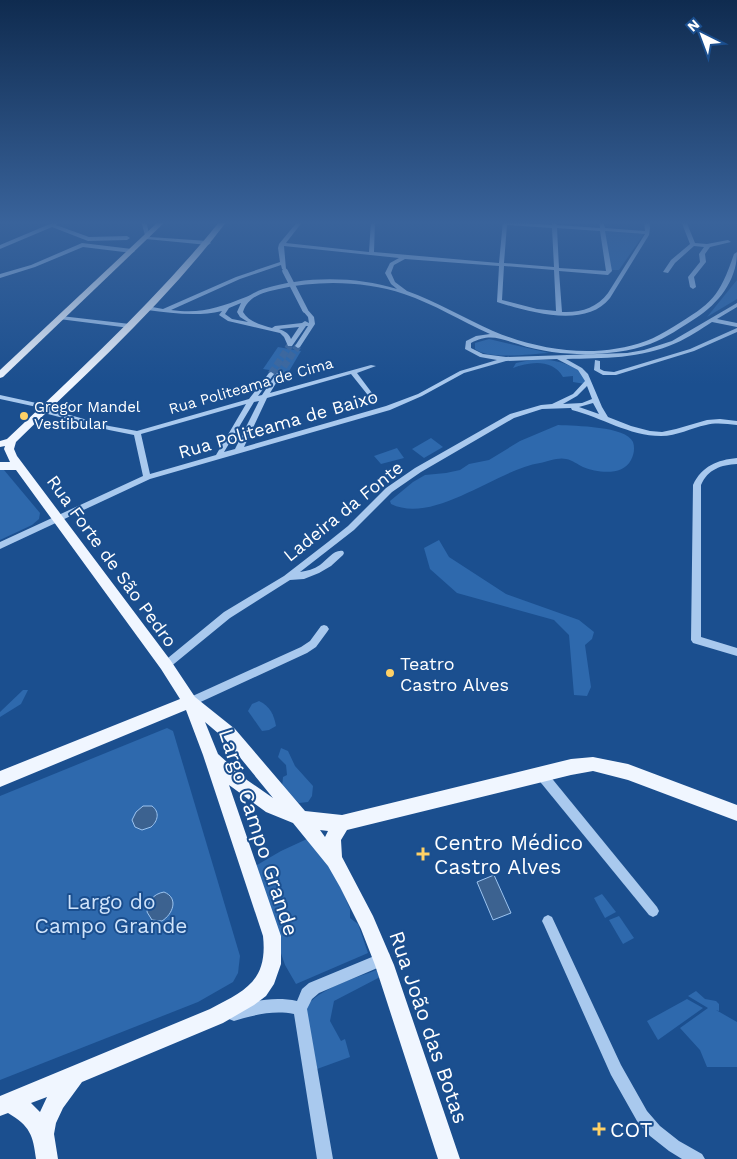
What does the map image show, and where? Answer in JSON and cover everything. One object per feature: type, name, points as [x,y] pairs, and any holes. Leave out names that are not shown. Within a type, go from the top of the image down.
[{"type":"main road","points":[[0,375],[106,275]]},
{"type":"main road","points":[[0,444],[11,441],[130,326],[178,275]]},
{"type":"main road","name":"Rua Forte de São Pedro","points":[[11,441],[10,452],[19,466],[166,665],[190,702]]},
{"type":"main road","points":[[0,466],[19,466]]},
{"type":"main road","points":[[0,779],[190,702]]},
{"type":"main road","name":"Largo Campo Grande","points":[[5,1104],[198,1024],[236,1005],[258,990],[267,978],[273,964],[274,949],[272,936],[211,755],[190,702]]},
{"type":"main road","name":"Largo Campo Grande","points":[[190,702],[230,734],[297,818],[334,860],[363,910]]},
{"type":"main road","points":[[211,755],[243,789],[284,813],[297,818],[325,823],[342,823],[541,774],[593,764],[628,772],[737,813]]},
{"type":"main road","points":[[334,860],[332,839],[334,831],[342,823]]},
{"type":"main road","name":"Rua João das Botas","points":[[363,910],[384,958],[449,1159]]},
{"type":"main road","points":[[47,1159],[44,1132],[58,1097],[77,1073]]},
{"type":"main road","points":[[5,1104],[23,1110],[44,1132]]},
{"type":"street","points":[[165,310],[247,275]]},
{"type":"street","points":[[287,275],[312,324],[298,346]]},
{"type":"street","points":[[389,275],[394,283],[406,293]]},
{"type":"street","points":[[502,275],[499,301],[559,313],[589,310],[603,302],[620,275]]},
{"type":"street","points":[[558,275],[559,313]]},
{"type":"street","points":[[693,275],[691,277],[693,287]]},
{"type":"street","points":[[719,295],[730,275]]},
{"type":"street","points":[[147,308],[204,314],[228,307],[280,286],[313,282],[367,285],[406,293],[504,338],[535,347],[566,351],[598,351],[648,342],[692,318],[719,295],[737,276]]},
{"type":"street","points":[[251,297],[244,303],[240,312],[242,316],[256,325]]},
{"type":"street","points":[[737,305],[687,336],[664,346],[597,362],[597,370],[603,373],[614,374],[692,350],[737,330]]},
{"type":"street","points":[[228,307],[222,315],[225,318],[267,327],[286,334],[290,345],[307,318],[306,312]]},
{"type":"street","points":[[721,315],[737,318]]},
{"type":"street","points":[[61,318],[130,326]]},
{"type":"street","points":[[712,320],[737,325]]},
{"type":"street","points":[[267,327],[312,324]]},
{"type":"street","points":[[504,338],[485,336],[473,339],[467,345],[468,349],[475,354],[506,359],[618,357]]},
{"type":"street","points":[[548,357],[573,364],[587,377],[595,400],[605,417]]},
{"type":"street","name":"Rua Politeama de Baixo","points":[[0,546],[147,477],[402,403],[462,372],[506,359]]},
{"type":"street","name":"Ladeira da Fonte","points":[[553,406],[575,395],[587,377],[588,367],[597,362]]},
{"type":"street","name":"Rua Politeama de Cima","points":[[137,433],[373,366]]},
{"type":"street","points":[[354,372],[373,398]]},
{"type":"street","points":[[218,457],[252,400],[271,374]]},
{"type":"street","points":[[238,451],[264,397],[278,375]]},
{"type":"street","points":[[0,397],[39,405],[50,412],[100,426],[137,433],[147,477]]},
{"type":"street","name":"Ladeira da Fonte","points":[[166,665],[228,615],[287,578],[351,528],[389,490],[417,468],[512,416],[533,409],[553,406],[567,407],[590,403],[595,400]]},
{"type":"street","points":[[567,407],[605,417],[630,429],[662,434],[684,430],[709,422],[737,423]]},
{"type":"street","points":[[737,456],[703,472],[697,484],[696,640],[737,652]]},
{"type":"street","points":[[722,462],[737,461]]},
{"type":"street","points":[[287,578],[306,576],[326,566],[340,553]]},
{"type":"street","points":[[190,702],[304,650],[313,644],[324,629]]},
{"type":"street","points":[[541,774],[653,911]]},
{"type":"street","points":[[548,922],[616,1070],[642,1116],[655,1131],[674,1146],[697,1159]]},
{"type":"street","points":[[326,1159],[300,1008],[307,994],[314,988],[384,958]]},
{"type":"street","points":[[198,1024],[269,1005],[285,1004],[300,1008]]},
{"type":"green space","points":[[737,280],[737,299],[707,317]]},
{"type":"green space","points":[[489,339],[549,353],[500,355],[481,352],[475,349],[475,343]]},
{"type":"green space","points":[[278,347],[301,351],[288,373],[263,369]]},
{"type":"green space","points":[[531,360],[552,360],[569,365],[582,372],[586,382],[585,384],[573,382],[573,376],[563,377],[558,371],[547,364],[533,363],[513,368],[516,363]]},
{"type":"green space","points":[[558,425],[599,428],[621,433],[633,442],[633,456],[622,469],[610,472],[589,469],[573,461],[557,459],[504,475],[445,502],[408,509],[391,504],[390,501],[413,482],[425,475],[460,470],[469,464],[489,460],[520,441]]},
{"type":"green space","points":[[431,438],[443,447],[424,458],[412,449]]},
{"type":"green space","points":[[397,448],[404,458],[381,464],[374,456]]},
{"type":"green space","points":[[0,470],[4,470],[40,513],[39,519],[32,525],[0,540]]},
{"type":"green space","points":[[439,540],[449,557],[506,594],[579,620],[594,632],[592,639],[585,645],[591,687],[587,696],[574,695],[569,635],[554,620],[457,593],[430,569],[424,548]]},
{"type":"green space","points":[[23,690],[28,690],[21,704],[0,717],[0,712]]},
{"type":"green space","points":[[259,701],[269,708],[274,718],[276,726],[269,730],[262,731],[248,711],[252,704]]},
{"type":"green space","name":"Largo do Campo Grande","points":[[167,728],[173,731],[240,956],[238,973],[233,982],[198,1002],[0,1080],[0,796]]},
{"type":"green space","points":[[281,748],[288,751],[295,766],[313,786],[312,796],[308,802],[299,803],[282,787],[283,777],[287,775],[286,765],[278,757]]},
{"type":"green space","points":[[307,839],[329,861],[350,909],[350,918],[358,924],[368,953],[296,984],[285,965],[252,868],[281,851]]},
{"type":"green space","points":[[602,894],[616,912],[605,918],[594,898]]},
{"type":"green space","points":[[619,916],[634,938],[623,944],[609,920]]},
{"type":"green space","points":[[379,969],[382,976],[334,1001],[330,1021],[341,1041],[345,1039],[350,1057],[317,1069],[306,1008],[311,1001],[328,989]]},
{"type":"green space","points":[[696,991],[705,999],[716,1001],[719,1004],[719,1011],[716,1010],[737,1022],[737,1067],[707,1067],[700,1050],[680,1028],[708,1008],[688,996]]},
{"type":"green space","points":[[687,999],[703,1008],[658,1040],[647,1021]]},
{"type":"shaded area","points":[[143,806],[155,808],[157,816],[151,827],[142,830],[135,827],[132,820],[136,812]]},
{"type":"shaded area","points":[[494,875],[511,913],[493,920],[477,882]]},
{"type":"shaded area","points":[[164,892],[172,898],[173,906],[169,914],[162,921],[152,920],[147,912],[149,905],[154,896]]},
{"type":"tunnel","points":[[271,374],[290,345]]},
{"type":"tunnel","points":[[278,375],[298,346]]},
{"type":"place","name":"Gregor Mandel Vestibular","points":[[24,416]]},
{"type":"place","name":"Teatro Castro Alves","points":[[390,673]]},
{"type":"place","name":"Centro Médico Castro Alves","points":[[423,854]]},
{"type":"place","name":"COT","points":[[599,1129]]}]
